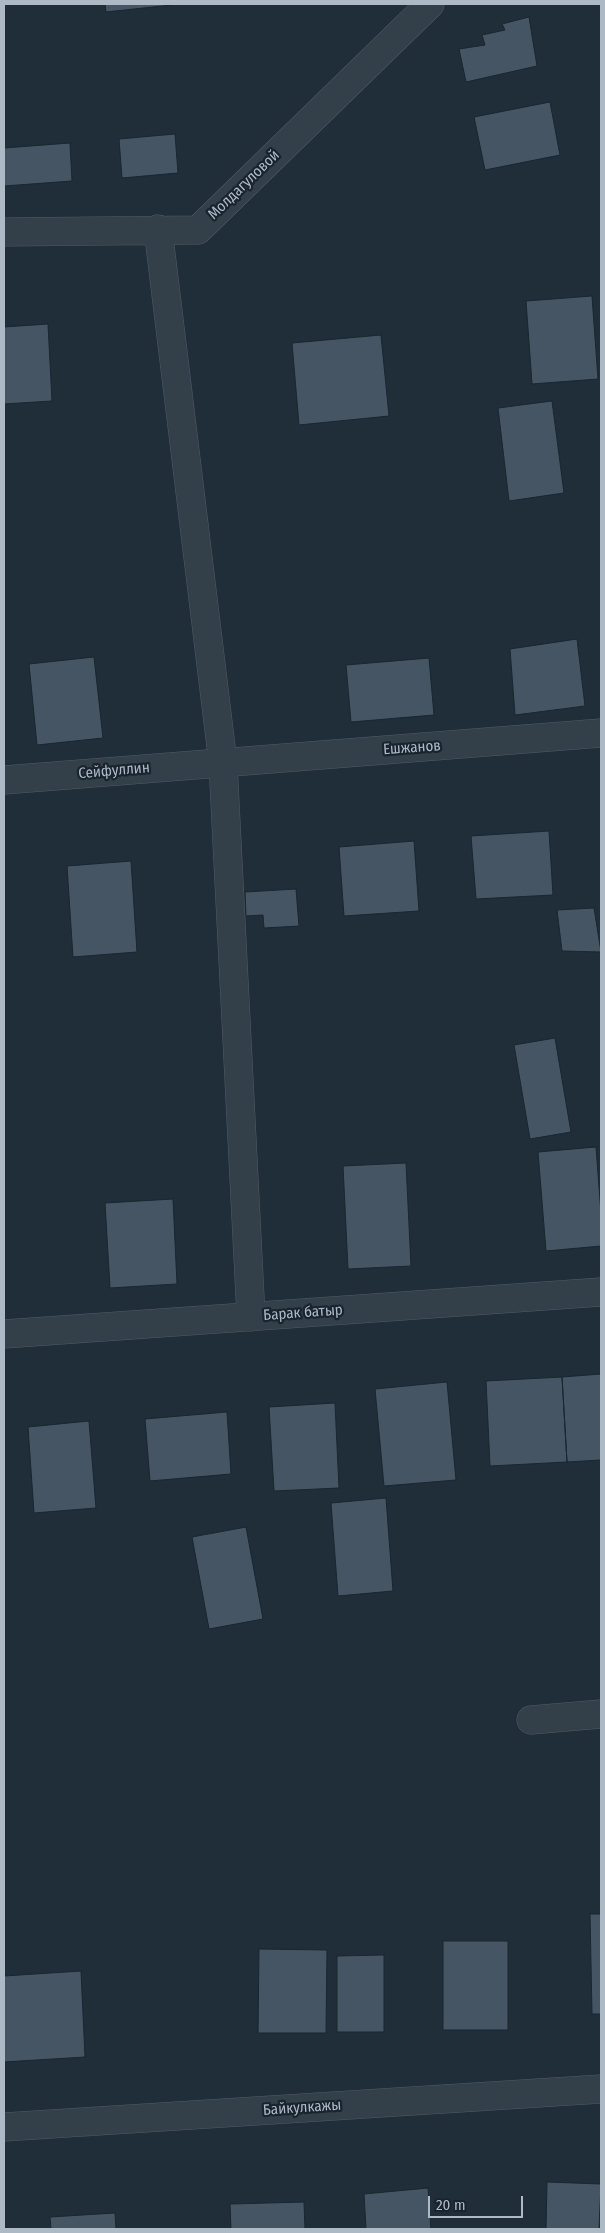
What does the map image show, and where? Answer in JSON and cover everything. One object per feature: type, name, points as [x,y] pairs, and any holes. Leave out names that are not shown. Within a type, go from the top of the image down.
[{"type":"street","name":"Молдагуловой","points":[[4,232],[198,230],[430,4]]},
{"type":"street","points":[[158,229],[223,763],[251,1317]]},
{"type":"street","name":"Ешжанов","points":[[223,763],[601,733]]},
{"type":"street","name":"Сейфуллин","points":[[4,780],[223,763]]},
{"type":"street","name":"Барак батыр","points":[[4,1334],[601,1292]]},
{"type":"street","points":[[532,1720],[601,1714]]},
{"type":"street","name":"Байкулкажы","points":[[4,2127],[601,2089]]},
{"type":"building","points":[[105,4],[172,4],[172,5],[106,12]]},
{"type":"building","points":[[529,17],[537,66],[466,82],[459,49],[485,45],[482,35],[505,30],[502,24]]},
{"type":"building","points":[[550,102],[560,155],[485,170],[474,117]]},
{"type":"building","points":[[175,134],[178,173],[122,178],[119,139]]},
{"type":"building","points":[[70,143],[72,181],[4,186],[4,148]]},
{"type":"building","points":[[592,296],[598,379],[532,384],[526,301]]},
{"type":"building","points":[[48,324],[52,401],[4,404],[4,327]]},
{"type":"building","points":[[381,335],[389,416],[299,425],[292,343]]},
{"type":"building","points":[[552,401],[564,493],[509,501],[498,408]]},
{"type":"building","points":[[577,639],[585,706],[515,715],[510,649]]},
{"type":"building","points":[[94,657],[103,738],[37,745],[29,664]]},
{"type":"building","points":[[429,658],[434,715],[351,722],[346,665]]},
{"type":"building","points":[[549,831],[553,895],[476,899],[471,836]]},
{"type":"building","points":[[414,841],[419,911],[344,916],[339,847]]},
{"type":"building","points":[[131,861],[137,952],[73,957],[67,866]]},
{"type":"building","points":[[296,889],[299,926],[264,928],[263,915],[246,916],[245,892]]},
{"type":"building","points":[[594,908],[601,952],[562,951],[557,910]]},
{"type":"building","points":[[555,1038],[571,1132],[530,1139],[514,1045]]},
{"type":"building","points":[[596,1147],[601,1214],[601,1246],[546,1251],[538,1152]]},
{"type":"building","points":[[406,1163],[411,1266],[348,1269],[343,1166]]},
{"type":"building","points":[[173,1199],[177,1284],[110,1288],[105,1203]]},
{"type":"building","points":[[601,1374],[601,1460],[567,1462],[562,1377]]},
{"type":"building","points":[[562,1377],[567,1462],[490,1466],[486,1381]]},
{"type":"building","points":[[447,1382],[456,1480],[384,1486],[375,1389]]},
{"type":"building","points":[[335,1403],[339,1488],[274,1491],[269,1407]]},
{"type":"building","points":[[227,1412],[231,1474],[150,1481],[145,1419]]},
{"type":"building","points":[[89,1421],[96,1508],[34,1513],[28,1427]]},
{"type":"building","points":[[386,1498],[393,1591],[338,1596],[331,1503]]},
{"type":"building","points":[[246,1527],[263,1619],[209,1629],[192,1537]]},
{"type":"building","points":[[590,1914],[601,1914],[601,2014],[592,2014]]},
{"type":"building","points":[[443,1941],[508,1941],[508,2030],[443,2030]]},
{"type":"building","points":[[259,1949],[327,1950],[326,2033],[258,2033]]},
{"type":"building","points":[[384,1955],[384,2032],[337,2032],[337,1956]]},
{"type":"building","points":[[81,1971],[85,2057],[4,2062],[4,1976]]},
{"type":"building","points":[[547,2182],[601,2184],[599,2229],[546,2229]]},
{"type":"building","points":[[428,2188],[431,2229],[366,2229],[364,2194]]},
{"type":"building","points":[[304,2202],[305,2229],[231,2229],[230,2204]]},
{"type":"building","points":[[115,2213],[116,2229],[51,2229],[50,2217]]}]
